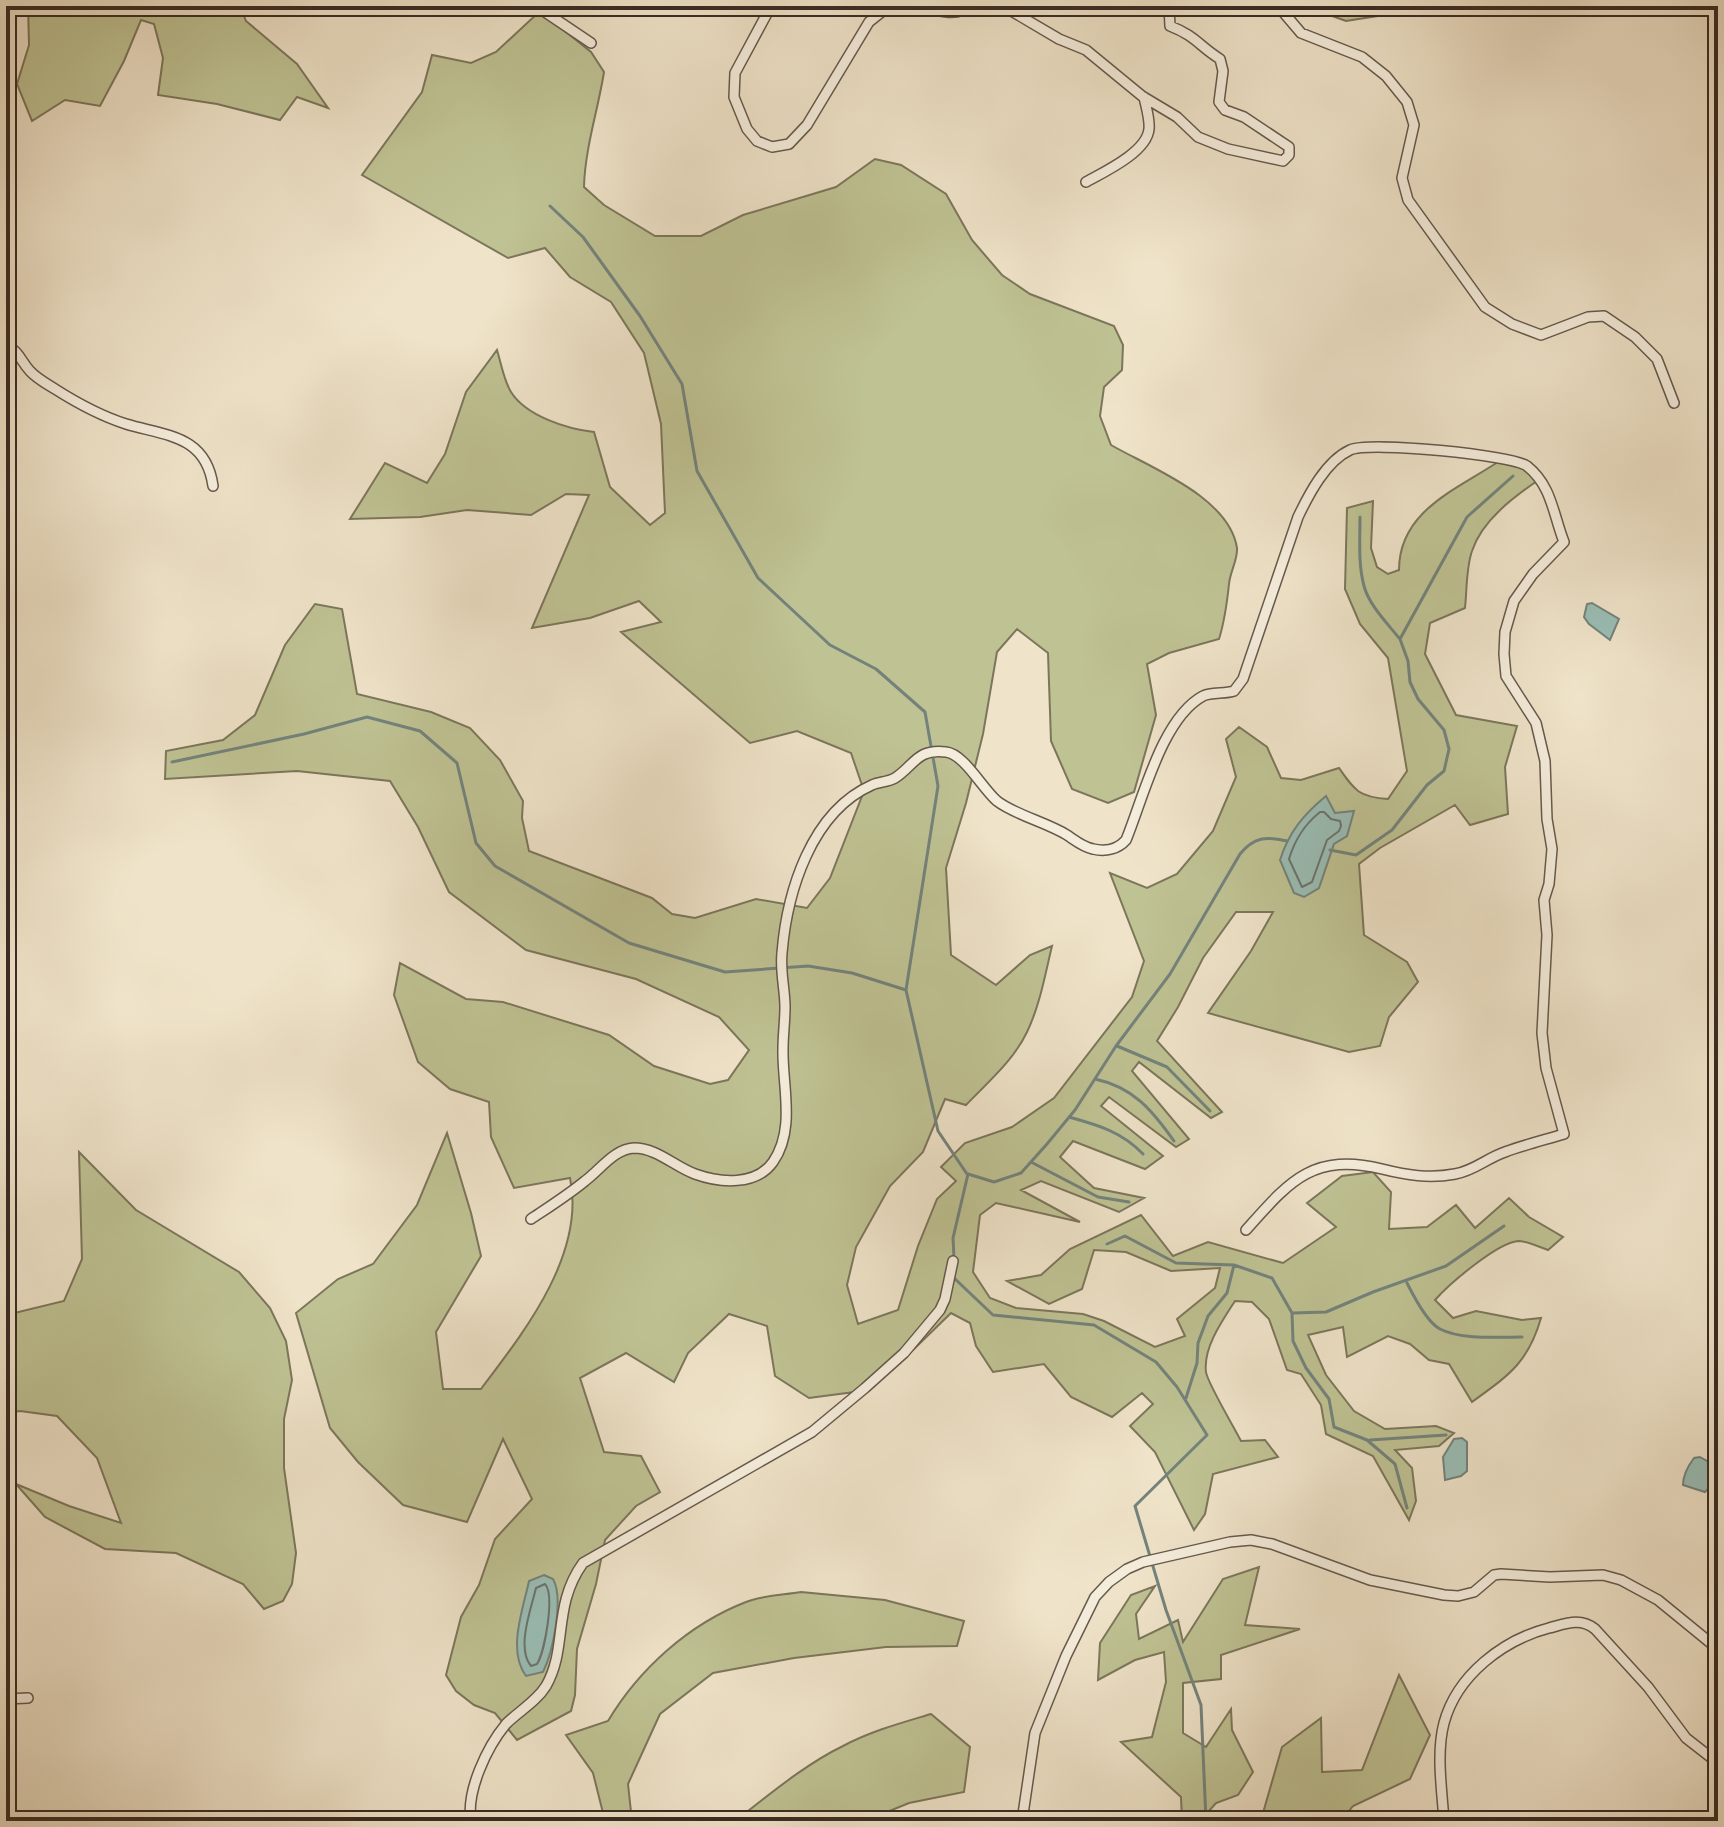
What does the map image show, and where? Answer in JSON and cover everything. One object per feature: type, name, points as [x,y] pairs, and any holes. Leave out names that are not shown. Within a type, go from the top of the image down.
[{"type":"street","points":[[542,6],[545,12],[591,43]]},
{"type":"street","points":[[771,6],[735,73],[734,97],[747,129],[757,141],[772,147],[789,144],[807,125],[869,22],[889,6]]},
{"type":"street","points":[[921,6],[936,11],[963,12],[971,6]]},
{"type":"street","points":[[1003,6],[1059,39],[1086,50],[1144,97],[1177,117],[1198,137],[1256,156],[1283,161],[1289,155],[1289,147],[1244,117],[1225,110],[1219,102],[1223,71],[1220,59],[1207,51],[1198,40],[1170,26],[1169,6]]},
{"type":"street","points":[[1278,6],[1301,33],[1362,57],[1386,76],[1407,102],[1414,125],[1402,178],[1408,200],[1485,307],[1512,324],[1541,335],[1588,317],[1604,316],[1635,337],[1657,359],[1674,403]]},
{"type":"street","points":[[1086,182],[1129,156],[1145,142],[1150,132],[1144,97]]},
{"type":"street","points":[[6,344],[24,360],[31,372],[93,411],[128,425],[154,429],[177,438],[200,453],[211,468],[213,486]]},
{"type":"street","points":[[531,1219],[587,1180],[609,1160],[634,1148],[652,1152],[695,1174],[734,1181],[761,1173],[774,1161],[784,1132],[787,1108],[782,952],[794,891],[813,844],[834,811],[861,791],[894,778],[926,752],[948,752],[961,759],[982,788],[1000,803],[1082,845],[1099,850],[1119,847],[1124,843],[1160,753],[1175,725],[1205,695],[1234,691],[1243,679],[1308,495],[1350,450],[1370,445],[1435,449],[1524,463],[1550,492],[1564,542],[1533,574],[1514,601],[1505,632],[1504,654],[1506,676],[1536,723],[1545,761],[1547,819],[1552,849],[1549,884],[1544,900],[1547,935],[1542,1033],[1546,1068],[1564,1134],[1502,1153],[1480,1166],[1456,1174],[1419,1177],[1361,1165],[1334,1163],[1315,1168],[1278,1196],[1246,1230]]},
{"type":"street","points":[[471,1821],[472,1796],[495,1740],[547,1684],[554,1666],[564,1600],[583,1563],[812,1432],[904,1353],[940,1310],[953,1261]]},
{"type":"street","points":[[1022,1821],[1035,1733],[1079,1626],[1095,1597],[1109,1582],[1143,1562],[1251,1540],[1272,1544],[1370,1580],[1458,1596],[1474,1592],[1494,1575],[1603,1575],[1643,1590],[1718,1649]]},
{"type":"street","points":[[1444,1821],[1444,1724],[1466,1682],[1495,1652],[1535,1632],[1574,1622],[1588,1623],[1595,1629],[1648,1687],[1686,1738],[1718,1763]]},
{"type":"street","points":[[6,1699],[28,1698]]},
{"type":"green space","points":[[28,6],[240,6],[246,21],[297,64],[328,108],[297,97],[280,120],[217,104],[158,95],[163,58],[154,24],[141,20],[100,106],[65,100],[32,121],[17,84],[29,45]]},
{"type":"green space","points":[[1304,6],[1409,6],[1378,16],[1346,21]]},
{"type":"green space","points":[[540,11],[591,52],[604,72],[589,143],[584,187],[604,205],[655,236],[701,236],[743,215],[836,187],[875,159],[901,165],[946,194],[972,240],[1002,275],[1030,294],[1114,326],[1123,345],[1122,370],[1104,387],[1100,416],[1111,445],[1166,474],[1204,499],[1231,530],[1237,548],[1219,639],[1169,653],[1147,664],[1156,715],[1134,792],[1108,803],[1072,789],[1051,741],[1048,653],[1017,629],[997,652],[983,734],[946,868],[951,955],[996,985],[1030,955],[1052,946],[1042,990],[1022,1042],[1000,1071],[966,1105],[945,1099],[923,1152],[890,1186],[856,1247],[847,1285],[858,1324],[898,1310],[937,1199],[956,1181],[941,1167],[965,1143],[1012,1127],[1054,1098],[1132,997],[1144,961],[1110,873],[1147,888],[1177,874],[1213,831],[1236,777],[1226,739],[1239,727],[1267,747],[1281,778],[1301,780],[1339,768],[1359,791],[1378,798],[1388,799],[1407,771],[1388,658],[1360,624],[1345,589],[1347,508],[1373,501],[1371,548],[1377,567],[1388,574],[1399,570],[1402,549],[1420,516],[1467,481],[1501,460],[1524,463],[1540,479],[1510,501],[1483,529],[1470,558],[1465,608],[1430,623],[1425,654],[1456,715],[1517,726],[1505,767],[1508,814],[1470,825],[1455,805],[1380,848],[1359,864],[1364,935],[1407,962],[1418,982],[1389,1017],[1380,1046],[1349,1052],[1208,1013],[1251,951],[1273,912],[1236,912],[1203,958],[1157,1041],[1222,1112],[1211,1118],[1139,1062],[1132,1071],[1189,1139],[1176,1147],[1109,1097],[1101,1106],[1163,1156],[1145,1169],[1073,1141],[1060,1157],[1094,1188],[1144,1198],[1119,1212],[1041,1181],[1021,1190],[1080,1222],[996,1203],[980,1215],[973,1272],[990,1298],[1016,1308],[1083,1314],[1155,1347],[1185,1336],[1177,1319],[1215,1288],[1220,1268],[1171,1271],[1126,1252],[1094,1250],[1082,1289],[1049,1304],[1007,1281],[1041,1275],[1070,1249],[1141,1215],[1173,1256],[1208,1242],[1283,1263],[1336,1227],[1307,1203],[1342,1176],[1373,1172],[1391,1192],[1389,1229],[1427,1227],[1456,1205],[1475,1228],[1509,1198],[1529,1217],[1563,1237],[1548,1250],[1522,1241],[1509,1243],[1474,1265],[1435,1300],[1453,1318],[1476,1311],[1522,1320],[1541,1318],[1530,1346],[1516,1367],[1472,1402],[1449,1364],[1429,1360],[1410,1344],[1388,1336],[1347,1357],[1343,1327],[1308,1335],[1326,1375],[1354,1411],[1385,1429],[1436,1426],[1454,1433],[1439,1446],[1395,1450],[1412,1468],[1416,1501],[1409,1520],[1373,1456],[1326,1434],[1321,1405],[1301,1374],[1287,1370],[1269,1319],[1252,1302],[1235,1301],[1210,1344],[1206,1372],[1241,1441],[1265,1440],[1278,1457],[1213,1474],[1205,1514],[1194,1530],[1155,1452],[1130,1426],[1153,1404],[1142,1393],[1112,1417],[1071,1397],[1044,1364],[993,1372],[976,1346],[970,1323],[951,1313],[913,1350],[862,1391],[809,1398],[775,1376],[767,1326],[729,1314],[688,1353],[674,1382],[626,1353],[580,1378],[604,1452],[641,1456],[660,1492],[636,1506],[605,1540],[577,1649],[575,1695],[571,1711],[517,1740],[495,1713],[474,1705],[456,1691],[446,1675],[461,1617],[479,1585],[495,1539],[532,1499],[503,1439],[467,1522],[403,1505],[358,1462],[330,1428],[296,1313],[338,1279],[373,1264],[417,1205],[447,1133],[481,1256],[436,1332],[443,1389],[481,1389],[548,1291],[569,1235],[573,1207],[570,1178],[514,1188],[491,1137],[489,1102],[450,1089],[418,1062],[394,995],[400,963],[466,999],[503,1002],[609,1035],[654,1066],[710,1084],[728,1080],[749,1050],[719,1017],[636,979],[526,950],[449,892],[418,827],[390,781],[297,771],[165,779],[166,751],[223,740],[255,715],[285,645],[315,604],[342,609],[357,694],[431,712],[470,728],[500,760],[523,801],[522,818],[529,851],[652,898],[672,914],[695,918],[756,899],[807,908],[830,878],[864,791],[851,753],[797,731],[750,743],[621,632],[661,622],[639,601],[590,618],[532,628],[589,495],[566,494],[531,515],[467,510],[420,517],[350,519],[385,463],[427,483],[445,454],[466,392],[497,350],[506,383],[526,408],[548,420],[594,432],[610,487],[650,525],[665,513],[661,424],[644,353],[611,302],[570,277],[545,248],[508,258],[362,175],[422,92],[432,55],[471,63],[496,52]]},
{"type":"green space","points":[[79,1152],[136,1210],[239,1272],[270,1308],[286,1341],[292,1380],[284,1419],[284,1468],[296,1553],[292,1584],[283,1601],[264,1609],[243,1584],[176,1553],[105,1549],[45,1517],[16,1484],[121,1523],[97,1458],[57,1416],[20,1411],[6,1413],[6,1315],[64,1301],[82,1259]]},
{"type":"green space","points":[[1259,1567],[1245,1625],[1300,1629],[1221,1655],[1221,1679],[1183,1683],[1183,1733],[1206,1747],[1231,1709],[1232,1730],[1253,1772],[1238,1795],[1216,1803],[1200,1821],[1182,1821],[1181,1797],[1121,1742],[1152,1737],[1166,1682],[1164,1652],[1135,1660],[1098,1680],[1100,1643],[1131,1595],[1155,1586],[1136,1614],[1139,1639],[1178,1620],[1183,1642],[1223,1579]]},
{"type":"green space","points":[[801,1592],[885,1600],[964,1621],[957,1646],[886,1647],[794,1658],[713,1673],[660,1714],[628,1784],[632,1821],[605,1821],[593,1773],[566,1735],[608,1721],[650,1666],[705,1623],[753,1600]]},
{"type":"green space","points":[[1399,1675],[1430,1735],[1410,1779],[1353,1806],[1341,1821],[1255,1821],[1263,1813],[1282,1747],[1321,1718],[1322,1772],[1362,1770]]},
{"type":"green space","points":[[931,1714],[970,1747],[964,1792],[909,1803],[865,1821],[735,1821],[814,1762],[875,1732]]},
{"type":"water","points":[[1592,603],[1619,619],[1610,640],[1584,617],[1587,604]]},
{"type":"water","points":[[1326,796],[1335,813],[1354,811],[1347,836],[1334,844],[1319,888],[1304,897],[1294,893],[1280,860],[1298,825]]},
{"type":"water","points":[[1462,1438],[1467,1442],[1467,1471],[1445,1480],[1443,1457],[1454,1439]]},
{"type":"water","points":[[1700,1457],[1714,1465],[1715,1469],[1714,1480],[1705,1492],[1683,1485],[1690,1464],[1694,1458]]},
{"type":"water","points":[[544,1575],[553,1579],[556,1588],[557,1612],[553,1639],[543,1672],[526,1676],[518,1655],[520,1617],[529,1581]]},
{"type":"waterway","points":[[550,206],[583,237],[640,316],[682,384],[697,471],[758,578],[830,645],[876,669],[925,712],[938,786],[906,990],[938,1131],[967,1174]]},
{"type":"waterway","points":[[1330,850],[1356,855],[1392,830],[1427,785],[1444,771],[1449,749],[1444,730],[1418,699],[1410,682],[1408,661],[1400,639],[1467,517],[1513,476]]},
{"type":"waterway","points":[[1360,517],[1360,560],[1366,593],[1399,638]]},
{"type":"waterway","points":[[172,762],[367,717],[420,731],[457,763],[476,843],[495,866],[629,943],[725,972],[808,966],[852,973],[906,990]]},
{"type":"waterway","points":[[954,1258],[953,1238],[968,1174],[994,1182],[1021,1173],[1075,1110],[1116,1046],[1170,974],[1240,854],[1261,839],[1287,841]]},
{"type":"waterway","points":[[1117,1046],[1167,1067],[1210,1111]]},
{"type":"waterway","points":[[1095,1079],[1120,1088],[1140,1101],[1174,1141]]},
{"type":"waterway","points":[[1069,1117],[1100,1126],[1143,1154]]},
{"type":"waterway","points":[[1031,1162],[1098,1197],[1129,1202]]},
{"type":"waterway","points":[[1293,1313],[1326,1312],[1446,1266],[1504,1226]]},
{"type":"waterway","points":[[1107,1244],[1125,1236],[1176,1263],[1234,1265]]},
{"type":"waterway","points":[[1186,1398],[1197,1363],[1198,1343],[1208,1316],[1227,1293],[1234,1265],[1272,1278],[1292,1313],[1293,1341],[1306,1368],[1329,1399],[1334,1427],[1367,1440],[1395,1464],[1407,1508]]},
{"type":"waterway","points":[[954,1274],[954,1278],[993,1315],[1094,1325],[1156,1362],[1177,1387],[1207,1435],[1135,1506],[1166,1610],[1201,1705],[1206,1821]]},
{"type":"waterway","points":[[1407,1283],[1426,1315],[1440,1329],[1469,1336],[1522,1337]]},
{"type":"waterway","points":[[1370,1440],[1446,1435]]}]
